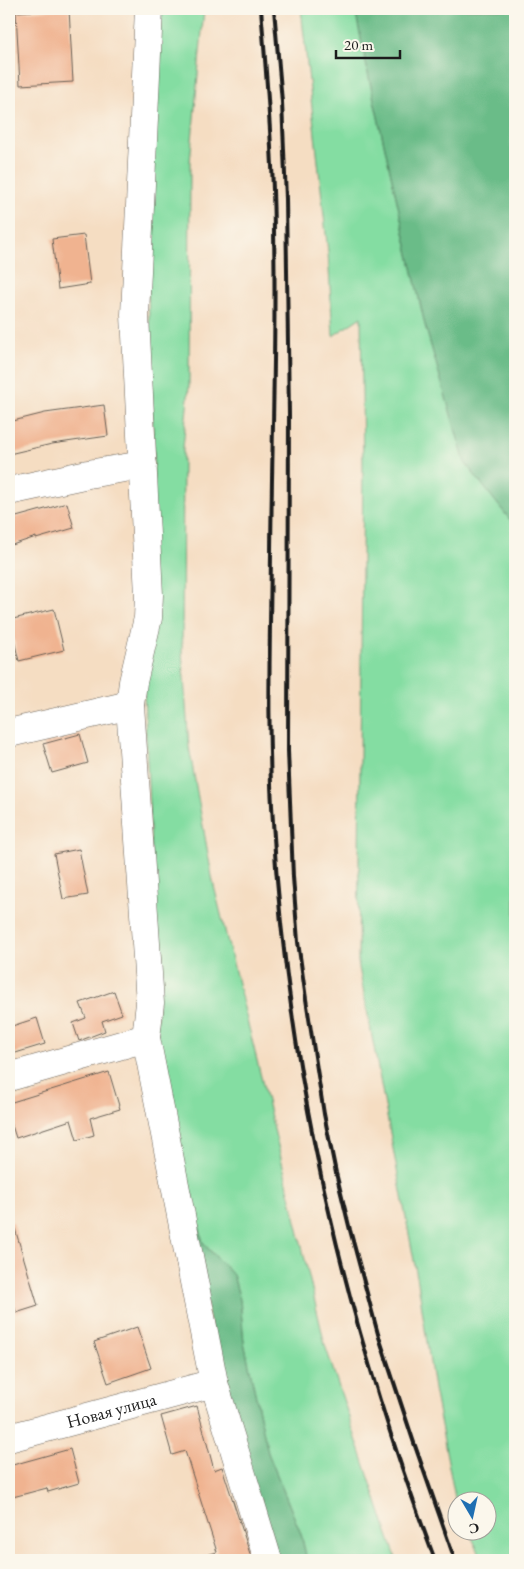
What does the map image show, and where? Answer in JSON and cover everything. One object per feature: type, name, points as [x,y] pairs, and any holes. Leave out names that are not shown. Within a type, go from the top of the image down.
[{"type":"street","points":[[149,9],[136,293],[136,329],[149,602],[148,618],[133,682],[130,705],[150,1003],[146,1038],[214,1383],[268,1560]]},
{"type":"street","points":[[9,491],[88,474],[143,465]]},
{"type":"street","points":[[9,733],[130,705]]},
{"type":"street","points":[[9,1077],[146,1038]]},
{"type":"street","name":"Новая улица","points":[[9,1438],[214,1383]]},
{"type":"green space","points":[[156,9],[204,9],[190,162],[189,387],[183,448],[182,651],[189,747],[213,882],[325,1345],[397,1560],[307,1560],[301,1534],[268,1453],[244,1342],[240,1300],[233,1275],[203,1243],[192,1195],[181,1167],[154,1051],[158,1007],[144,693],[154,459],[148,290]]},
{"type":"green space","points":[[301,9],[355,9],[425,325],[465,462],[515,526],[515,1560],[483,1560],[474,1542],[496,1542],[496,1492],[454,1492],[434,1389],[418,1282],[358,962],[363,465],[361,317],[333,336],[328,252]]},
{"type":"green space","points":[[355,9],[515,9],[515,526],[465,463],[425,325]]},
{"type":"green space","points":[[181,1167],[192,1195],[203,1243],[233,1275],[240,1300],[244,1342],[268,1453],[301,1534],[307,1560],[275,1560],[222,1385]]},
{"type":"building","points":[[69,9],[73,82],[20,85],[16,12]]},
{"type":"building","points":[[84,235],[90,284],[58,289],[52,239]]},
{"type":"building","points":[[104,405],[108,436],[52,444],[9,454],[9,422],[45,413]]},
{"type":"building","points":[[67,503],[74,528],[9,546],[9,519]]},
{"type":"building","points":[[54,609],[64,650],[19,661],[9,620]]},
{"type":"building","points":[[80,734],[88,763],[52,773],[43,744]]},
{"type":"building","points":[[79,849],[88,895],[63,899],[54,854]]},
{"type":"building","points":[[114,991],[122,1014],[102,1021],[105,1031],[79,1041],[73,1023],[86,1018],[80,1003]]},
{"type":"building","points":[[37,1018],[45,1044],[9,1055],[9,1027]]},
{"type":"building","points":[[109,1072],[120,1109],[90,1118],[94,1135],[77,1140],[71,1120],[16,1138],[9,1116],[9,1103]]},
{"type":"building","points":[[13,1222],[38,1306],[16,1313],[9,1287],[9,1223]]},
{"type":"building","points":[[137,1327],[151,1368],[108,1383],[94,1342]]},
{"type":"building","points":[[197,1406],[214,1470],[222,1467],[252,1560],[201,1560],[200,1557],[217,1552],[185,1451],[172,1455],[161,1416]]},
{"type":"building","points":[[70,1449],[79,1483],[48,1492],[47,1488],[9,1498],[9,1466]]},
{"type":"railway","points":[[261,9],[271,145],[274,235],[269,722],[271,789],[280,917],[292,1011],[307,1104],[326,1197],[348,1289],[374,1381],[403,1471],[435,1560]]},
{"type":"railway","points":[[274,9],[282,102],[286,199],[289,415],[288,751],[293,877],[298,942],[324,1114],[350,1230],[378,1334],[455,1560]]}]
